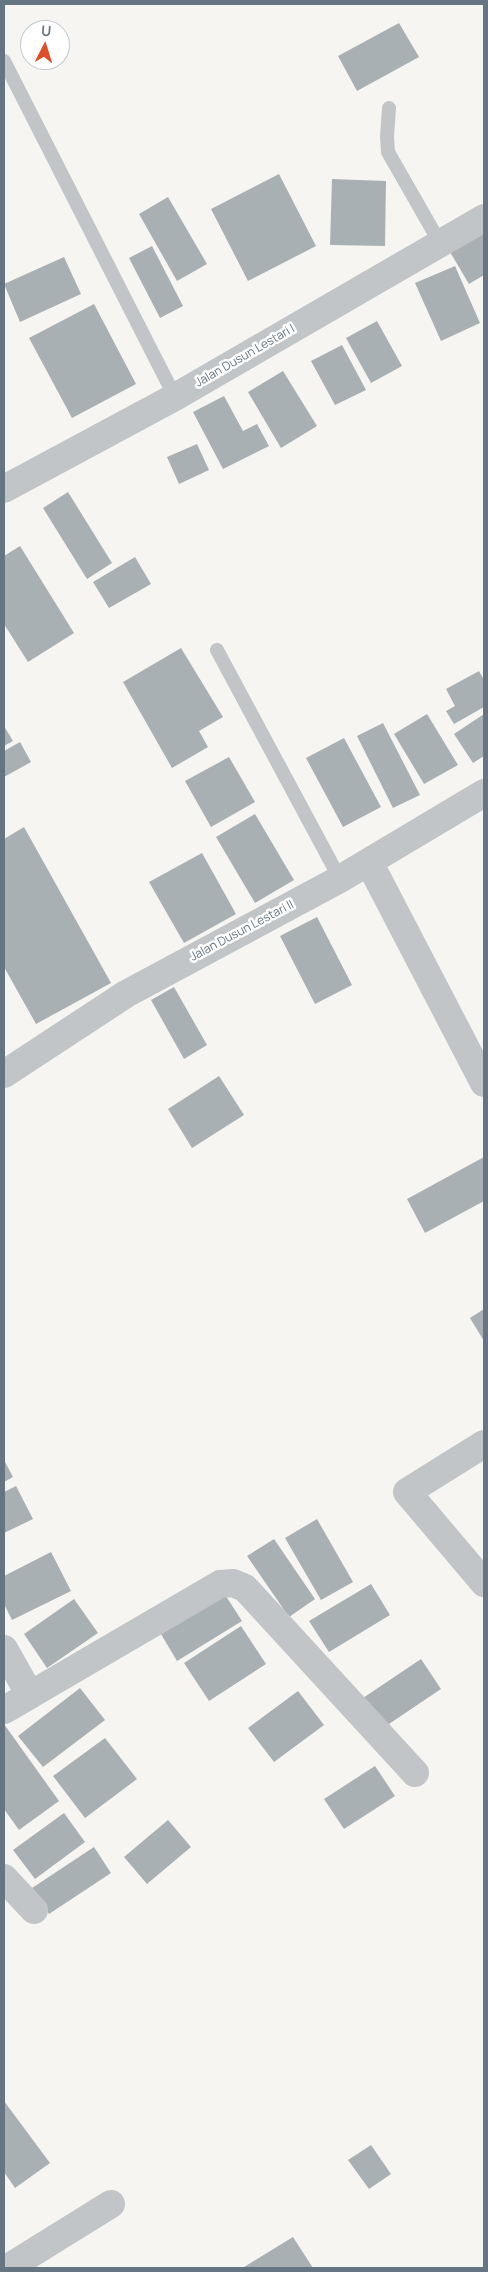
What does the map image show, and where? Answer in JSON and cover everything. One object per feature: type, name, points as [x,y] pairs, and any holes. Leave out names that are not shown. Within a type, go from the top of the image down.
[{"type":"street","name":"Jalan Dusun Lestari I","points":[[4,489],[175,396],[484,218]]},
{"type":"street","name":"Jalan Dusun Lestari II","points":[[4,1074],[126,994],[340,879],[484,793]]},
{"type":"street","points":[[369,862],[484,1083]]},
{"type":"street","points":[[484,1444],[407,1492],[484,1583]]},
{"type":"street","points":[[4,1710],[220,1584],[239,1584],[245,1588],[415,1773]]},
{"type":"street","points":[[4,1649],[30,1695]]},
{"type":"street","points":[[4,1878],[34,1910]]},
{"type":"street","points":[[8,2268],[111,2204]]},
{"type":"lane","points":[[4,61],[175,396]]},
{"type":"lane","points":[[389,108],[388,152],[440,243]]},
{"type":"lane","points":[[217,650],[340,879]]},
{"type":"building","points":[[399,23],[419,57],[357,91],[338,56]]},
{"type":"building","points":[[279,174],[316,246],[248,281],[211,209]]},
{"type":"building","points":[[332,179],[386,181],[385,246],[330,245]]},
{"type":"building","points":[[168,197],[207,264],[177,281],[139,214]]},
{"type":"building","points":[[484,225],[484,275],[469,284],[447,247]]},
{"type":"building","points":[[152,246],[183,306],[160,318],[129,258]]},
{"type":"building","points":[[64,257],[81,294],[20,322],[4,284]]},
{"type":"building","points":[[455,266],[480,323],[441,341],[415,283]]},
{"type":"building","points":[[94,304],[136,384],[72,418],[29,338]]},
{"type":"building","points":[[377,321],[402,366],[371,383],[346,338]]},
{"type":"building","points":[[342,345],[366,390],[335,405],[311,361]]},
{"type":"building","points":[[283,371],[317,426],[281,448],[248,392]]},
{"type":"building","points":[[224,396],[243,431],[257,424],[269,446],[223,469],[193,412]]},
{"type":"building","points":[[197,444],[209,470],[179,484],[167,457]]},
{"type":"building","points":[[68,492],[112,563],[87,579],[43,508]]},
{"type":"building","points":[[20,546],[74,633],[28,662],[4,624],[4,556]]},
{"type":"building","points":[[135,557],[151,584],[109,608],[93,582]]},
{"type":"building","points":[[181,648],[223,717],[199,731],[208,747],[172,768],[123,682]]},
{"type":"building","points":[[479,671],[484,680],[484,707],[454,724],[446,711],[455,706],[446,689]]},
{"type":"building","points":[[427,714],[458,765],[424,784],[394,734]]},
{"type":"building","points":[[484,714],[484,756],[473,763],[454,734]]},
{"type":"building","points":[[383,723],[420,795],[393,808],[357,736]]},
{"type":"building","points":[[4,726],[13,741],[4,746]]},
{"type":"building","points":[[344,738],[381,807],[343,827],[306,758]]},
{"type":"building","points":[[20,742],[31,762],[4,777],[4,751]]},
{"type":"building","points":[[229,757],[255,802],[211,827],[185,781]]},
{"type":"building","points":[[255,814],[294,880],[255,903],[216,837]]},
{"type":"building","points":[[24,827],[111,983],[36,1024],[4,967],[4,839]]},
{"type":"building","points":[[202,853],[236,914],[184,943],[149,882]]},
{"type":"building","points":[[317,917],[352,985],[315,1004],[280,936]]},
{"type":"building","points":[[174,987],[207,1045],[184,1059],[151,1000]]},
{"type":"building","points":[[219,1076],[244,1115],[192,1148],[168,1109]]},
{"type":"building","points":[[484,1157],[484,1201],[425,1233],[407,1199]]},
{"type":"building","points":[[484,1309],[484,1341],[470,1318]]},
{"type":"building","points":[[4,1460],[13,1477],[4,1482]]},
{"type":"building","points":[[16,1486],[33,1519],[4,1533],[4,1492]]},
{"type":"building","points":[[317,1519],[353,1582],[321,1600],[285,1538]]},
{"type":"building","points":[[274,1539],[315,1599],[289,1617],[247,1556]]},
{"type":"building","points":[[51,1552],[71,1591],[12,1620],[4,1604],[4,1576]]},
{"type":"building","points":[[371,1584],[390,1615],[329,1652],[309,1621]]},
{"type":"building","points":[[222,1590],[242,1621],[177,1661],[158,1629]]},
{"type":"building","points":[[74,1599],[98,1633],[47,1668],[24,1634]]},
{"type":"building","points":[[241,1626],[266,1664],[209,1701],[184,1663]]},
{"type":"building","points":[[421,1659],[441,1689],[383,1728],[363,1698]]},
{"type":"building","points":[[80,1688],[105,1720],[43,1767],[18,1736]]},
{"type":"building","points":[[298,1691],[324,1725],[274,1762],[248,1728]]},
{"type":"building","points":[[4,1724],[59,1801],[19,1830],[4,1809]]},
{"type":"building","points":[[105,1738],[137,1779],[85,1818],[53,1776]]},
{"type":"building","points":[[375,1766],[395,1796],[344,1829],[324,1799]]},
{"type":"building","points":[[64,1813],[85,1842],[35,1879],[13,1850]]},
{"type":"building","points":[[168,1820],[191,1847],[147,1884],[124,1857]]},
{"type":"building","points":[[94,1847],[111,1873],[49,1914],[32,1888]]},
{"type":"building","points":[[4,2101],[50,2163],[15,2188],[4,2172]]},
{"type":"building","points":[[371,2145],[391,2174],[369,2189],[348,2160]]},
{"type":"building","points":[[293,2237],[313,2268],[244,2267]]}]
